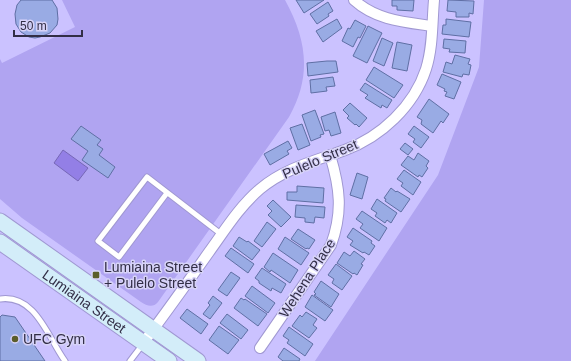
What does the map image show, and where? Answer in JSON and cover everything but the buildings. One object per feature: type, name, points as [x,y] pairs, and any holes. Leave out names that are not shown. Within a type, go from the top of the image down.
[{"type":"main road","name":"Lumiaina Street","points":[[0,221],[198,361]]},
{"type":"main road","name":"Lumiaina Street","points":[[0,242],[169,361]]},
{"type":"street","points":[[354,0],[382,18],[432,26]]},
{"type":"street","name":"Pulelo Street","points":[[143,343],[222,234],[234,215],[261,188],[289,170],[304,163],[358,144],[378,132],[398,114],[412,98],[426,68],[430,49],[434,0]]},
{"type":"street","name":"Wehena Place","points":[[260,348],[331,245],[336,232],[339,219],[340,201],[338,184],[330,155]]},
{"type":"lane","points":[[167,193],[119,257],[98,241],[147,177],[222,234]]},
{"type":"lane","points":[[0,299],[7,298],[19,301],[28,307],[36,315],[65,361]]},
{"type":"lane","points":[[130,361],[143,343]]},
{"type":"shaded area","points":[[62,0],[285,0],[298,29],[304,58],[304,73],[296,102],[289,117],[158,302],[152,306],[141,302],[22,218],[0,199],[0,59],[2,63],[75,27]]},
{"type":"shaded area","points":[[484,0],[571,0],[571,361],[315,361],[438,175],[479,67]]},
{"type":"shaded area","points":[[63,150],[88,168],[78,181],[54,163]]},
{"type":"place","name":"Lumiaina Street + Pulelo Street","points":[[96,275]]},
{"type":"place","name":"UFC Gym","points":[[15,339]]}]
